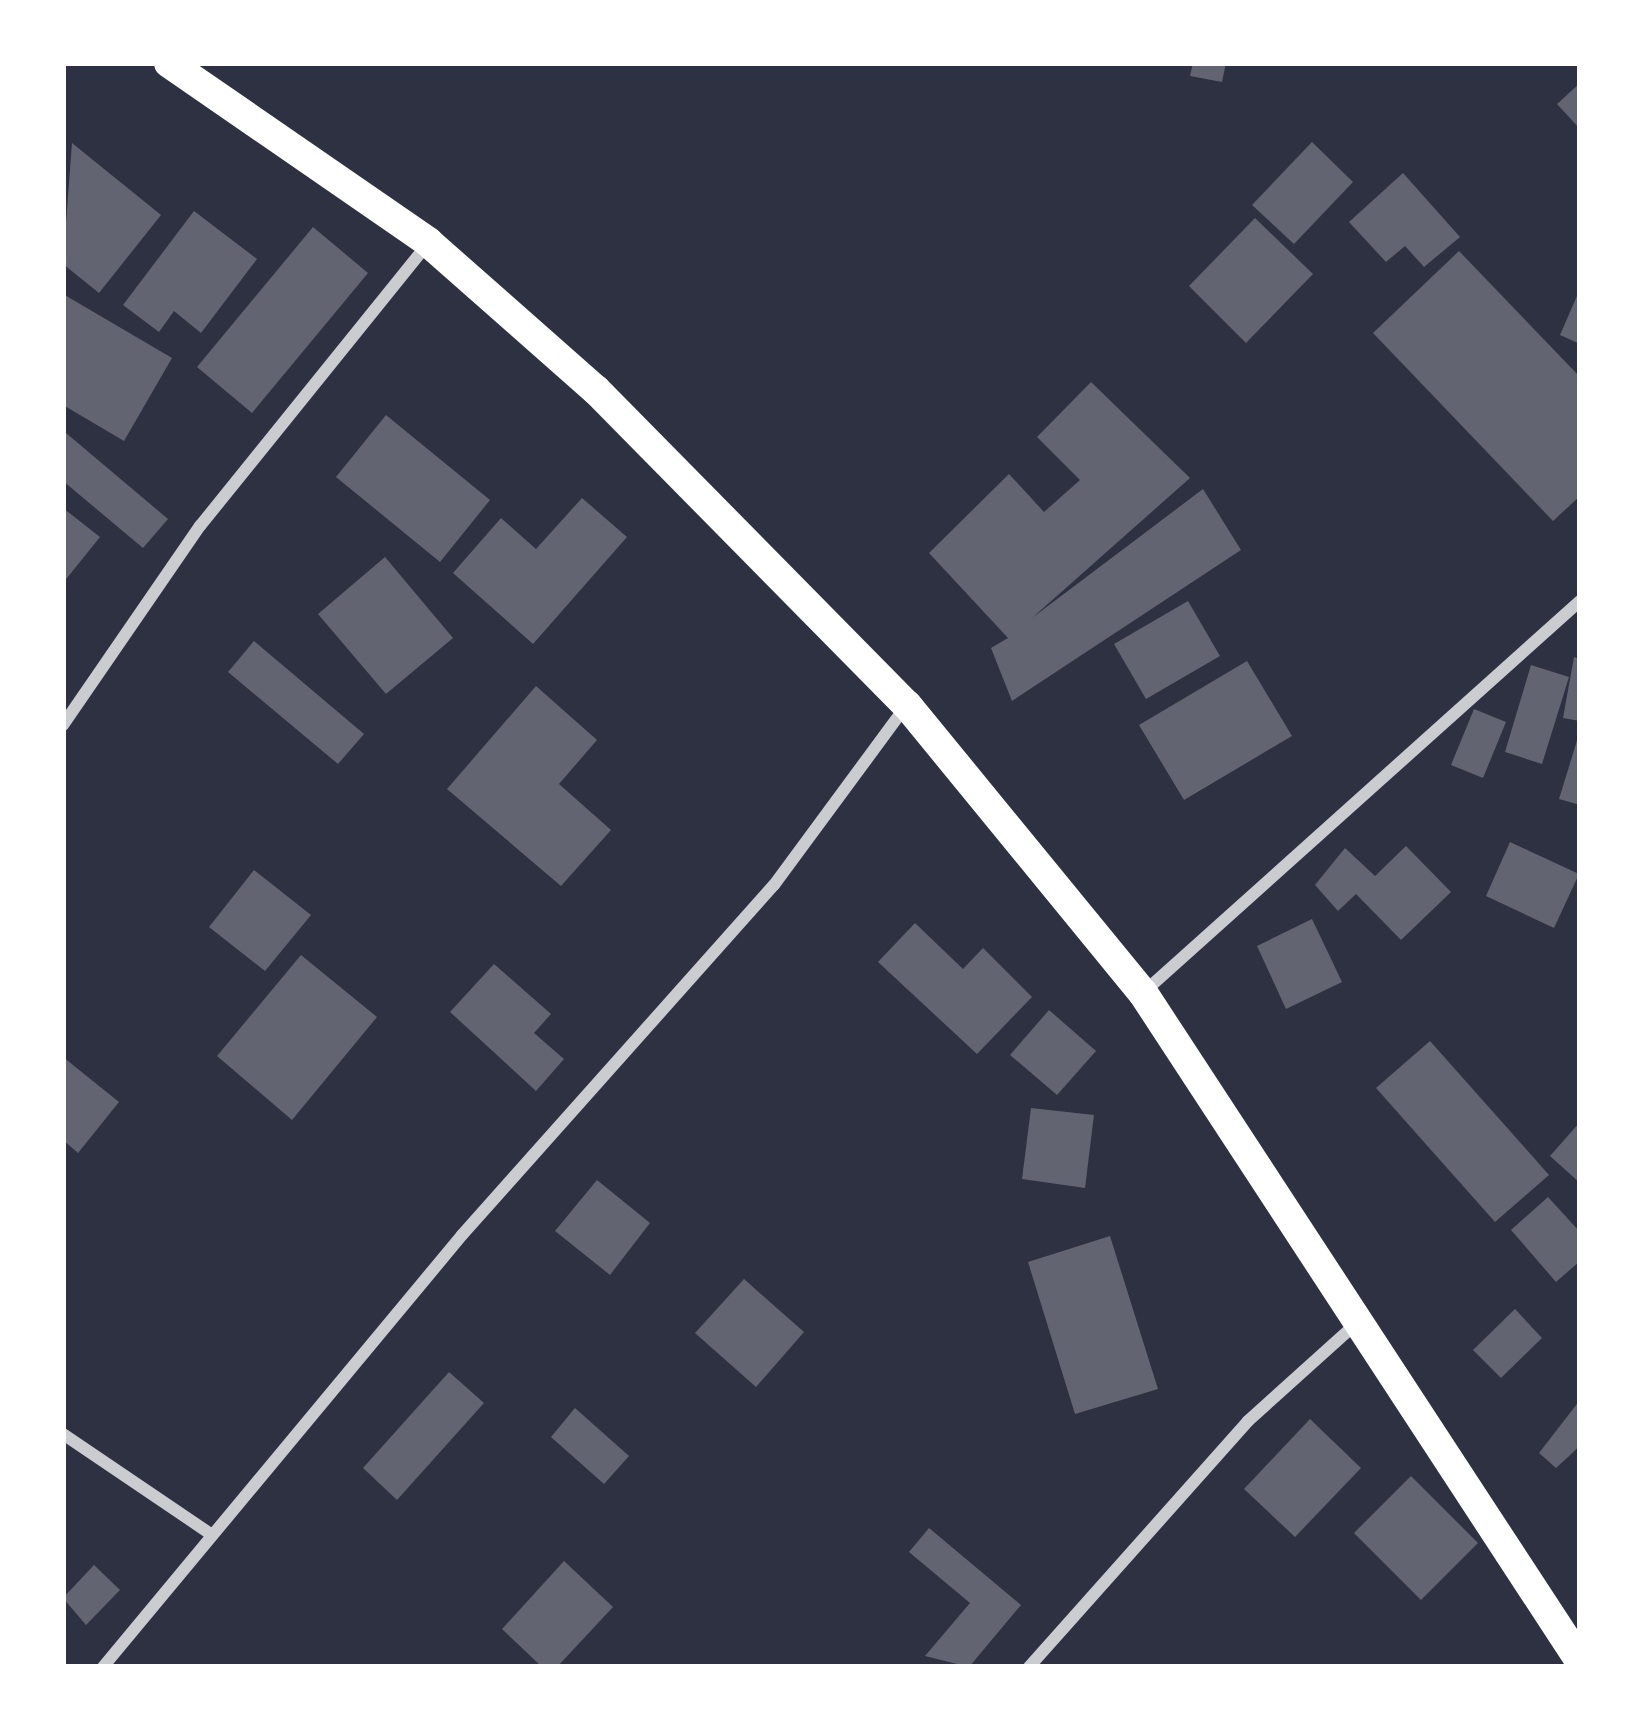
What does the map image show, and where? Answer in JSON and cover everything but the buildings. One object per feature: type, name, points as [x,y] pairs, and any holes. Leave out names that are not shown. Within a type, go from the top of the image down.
[{"type":"main road","points":[[169,63],[428,242],[596,390],[908,705],[1143,993],[1580,1661]]},
{"type":"street","points":[[63,724],[200,526],[428,242]]},
{"type":"street","points":[[1143,993],[1580,601]]},
{"type":"street","points":[[103,1667],[212,1534],[774,885],[908,705]]},
{"type":"street","points":[[1029,1667],[1249,1421],[1360,1320]]},
{"type":"street","points":[[63,1434],[212,1534]]}]
